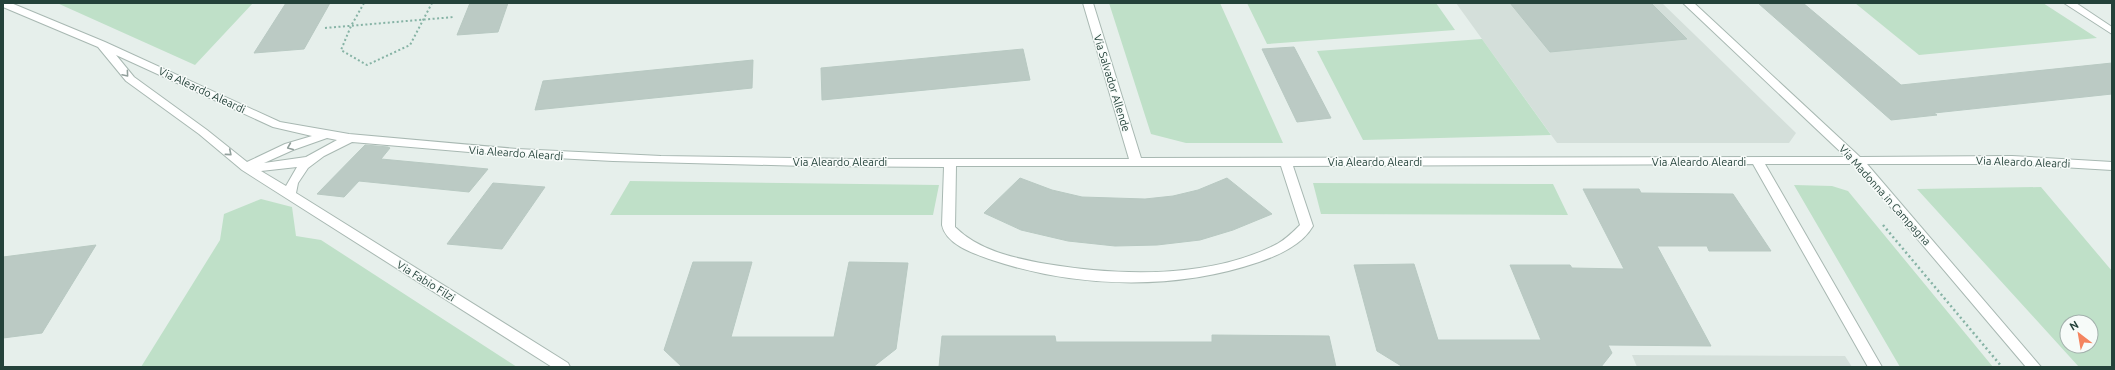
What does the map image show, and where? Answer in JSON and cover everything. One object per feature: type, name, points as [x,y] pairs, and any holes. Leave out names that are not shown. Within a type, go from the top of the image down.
[{"type":"street","name":"Via Aleardo Aleardi","points":[[3,3],[101,44],[277,125],[327,135],[406,145],[603,158],[726,161],[950,163],[2012,160],[2112,166]]},
{"type":"street","name":"Via Salvador Allende","points":[[1088,3],[1136,162]]},
{"type":"street","name":"Via Madonna in Campagna","points":[[1688,3],[1858,161],[2034,367]]},
{"type":"street","points":[[2069,3],[2112,31]]},
{"type":"street","name":"Via Fabio Filzi","points":[[101,44],[130,79],[203,132],[246,167],[562,367]]},
{"type":"street","points":[[246,167],[295,145],[327,135]]},
{"type":"street","points":[[246,167],[273,168],[307,161],[350,138]]},
{"type":"street","points":[[288,195],[291,182],[307,161]]},
{"type":"street","points":[[1757,161],[1875,367]]},
{"type":"street","points":[[950,163],[948,228],[957,239],[982,253],[1028,265],[1080,274],[1133,277],[1222,268],[1257,257],[1290,242],[1307,226],[1286,162]]},
{"type":"path","points":[[364,3],[351,26],[341,50],[367,65],[410,45],[432,3]]},
{"type":"path","points":[[325,28],[454,17]]},
{"type":"shaded area","points":[[1456,3],[1662,3],[1796,133],[1789,143],[1557,143]]},
{"type":"shaded area","points":[[1632,355],[1845,356],[1852,367],[1637,367]]},
{"type":"green space","points":[[57,3],[253,3],[195,65]]},
{"type":"green space","points":[[1109,3],[1220,3],[1283,143],[1186,143],[1151,134]]},
{"type":"green space","points":[[1247,3],[1436,3],[1455,30],[1267,44]]},
{"type":"green space","points":[[1855,3],[2043,3],[2097,38],[1919,55]]},
{"type":"green space","points":[[1482,39],[1551,135],[1363,140],[1317,51]]},
{"type":"green space","points":[[630,181],[939,185],[933,215],[610,215]]},
{"type":"green space","points":[[1313,183],[1553,184],[1568,215],[1321,214]]},
{"type":"green space","points":[[1794,185],[1832,186],[1848,191],[1993,367],[1900,367]]},
{"type":"green space","points":[[2041,187],[2112,271],[2112,367],[2079,367],[2067,354],[2099,354],[2099,314],[2059,314],[2059,345],[1917,189]]},
{"type":"green space","points":[[261,199],[292,207],[296,236],[321,240],[517,367],[141,367],[220,240],[224,214]]},
{"type":"building","points":[[286,3],[330,3],[304,49],[254,53]]},
{"type":"building","points":[[470,3],[508,3],[498,32],[457,35]]},
{"type":"building","points":[[1510,3],[1651,3],[1687,39],[1550,52]]},
{"type":"building","points":[[1758,3],[1803,3],[1901,85],[2112,63],[2112,94],[1934,113],[1937,115],[1891,120]]},
{"type":"building","points":[[1294,47],[1331,118],[1297,122],[1262,49]]},
{"type":"building","points":[[1023,49],[1030,80],[822,100],[821,68]]},
{"type":"building","points":[[753,60],[752,88],[535,110],[543,81]]},
{"type":"building","points":[[365,145],[390,148],[381,159],[488,169],[469,192],[359,181],[344,197],[317,194]]},
{"type":"building","points":[[1020,178],[1052,190],[1082,197],[1145,199],[1173,196],[1198,190],[1227,178],[1272,214],[1233,230],[1200,240],[1157,245],[1115,246],[1068,241],[1021,230],[984,213]]},
{"type":"building","points":[[493,183],[545,187],[502,249],[447,244]]},
{"type":"building","points":[[1583,189],[1639,189],[1641,193],[1733,194],[1771,251],[1709,251],[1707,246],[1657,246],[1711,346],[1608,345],[1612,353],[1601,367],[1403,367],[1377,351],[1354,265],[1414,264],[1438,340],[1541,340],[1510,265],[1570,265],[1572,268],[1624,269]]},
{"type":"building","points":[[96,245],[42,333],[3,338],[3,257]]},
{"type":"building","points":[[693,262],[752,262],[731,337],[834,337],[849,262],[908,263],[896,349],[873,367],[682,367],[664,350]]},
{"type":"building","points":[[1212,335],[1329,336],[1336,367],[939,367],[942,336],[1055,336],[1056,342],[1212,342]]}]
